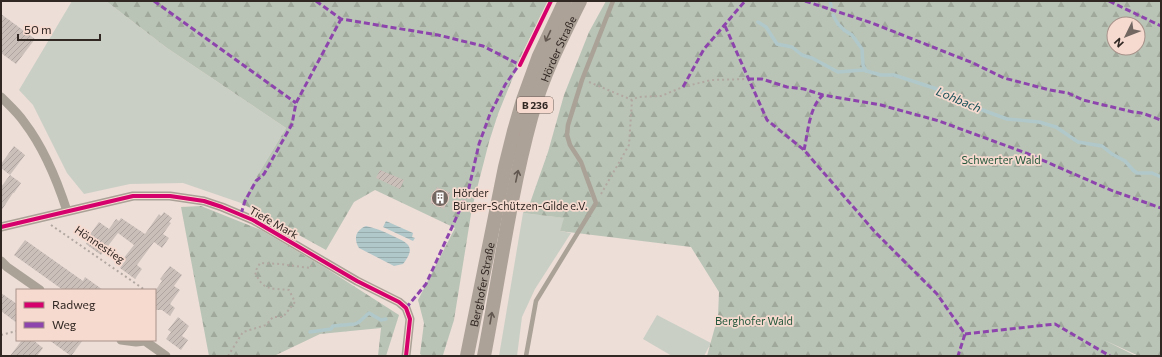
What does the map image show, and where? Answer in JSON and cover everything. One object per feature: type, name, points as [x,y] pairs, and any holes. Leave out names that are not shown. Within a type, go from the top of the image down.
[{"type":"main road","name":"Hörder Straße","points":[[496,213],[509,152],[523,100],[546,39],[565,1]]},
{"type":"main road","name":"Hörder Straße","points":[[510,215],[531,117],[560,40],[580,1]]},
{"type":"main road","name":"Berghofer Straße","points":[[467,356],[496,213]]},
{"type":"main road","name":"Berghofer Straße","points":[[484,356],[510,215]]},
{"type":"street","points":[[1,97],[24,122],[43,152],[59,186],[67,212]]},
{"type":"street","name":"Tiefe Mark","points":[[1,227],[133,196],[187,198],[204,201],[241,214],[358,281],[399,302],[406,308],[410,319],[406,356]]},
{"type":"street","points":[[1,261],[7,267],[39,289]]},
{"type":"street","points":[[128,341],[141,341]]},
{"type":"street","points":[[147,341],[166,356]]},
{"type":"lane","points":[[526,356],[536,301],[596,203],[581,162],[570,145],[567,135],[568,125],[582,80],[613,1]]},
{"type":"path","points":[[582,80],[632,100],[638,97],[661,96],[683,87],[711,80],[748,79]]},
{"type":"path","points":[[596,203],[629,145],[632,100]]},
{"type":"path","points":[[228,356],[243,332],[266,325],[273,317],[283,317],[295,302],[289,290],[265,287],[259,282],[255,272],[260,263],[310,268],[317,257]]},
{"type":"path","points":[[1,335],[16,332]]},
{"type":"shaded area","points":[[72,1],[106,1],[167,48],[286,128],[241,203],[183,183],[130,184],[84,194],[67,173],[33,105],[19,90]]},
{"type":"shaded area","points":[[523,213],[565,218],[560,231],[571,233],[535,289],[522,317],[517,356],[499,356]]},
{"type":"shaded area","points":[[657,315],[711,343],[704,356],[672,356],[643,339]]},
{"type":"green space","points":[[106,1],[548,1],[524,50],[498,114],[489,142],[472,208],[454,320],[443,355],[423,356],[420,354],[424,323],[418,300],[455,228],[375,190],[354,202],[326,250],[241,203],[286,128],[167,48]]},
{"type":"green space","name":"Schwerter Wald","points":[[606,1],[1161,1],[1161,356],[1139,356],[1104,340],[1136,356],[707,356],[718,316],[719,292],[691,247],[560,231],[564,218],[523,213],[530,203],[548,152],[564,95],[589,32]]},
{"type":"green space","points":[[201,206],[261,230],[324,267],[399,315],[386,356],[378,356],[381,328],[320,334],[274,356],[209,356],[181,207]]},
{"type":"water","points":[[386,221],[413,233],[412,237],[415,238],[413,241],[383,227]]},
{"type":"water","points":[[366,226],[385,232],[402,240],[409,246],[409,253],[403,264],[394,266],[359,248],[356,241],[356,235]]},
{"type":"building","points":[[1,14],[35,39],[16,64],[1,53]]},
{"type":"building","points":[[14,146],[25,155],[10,175],[1,168],[1,164]]},
{"type":"building","points":[[380,170],[404,180],[400,189],[376,178]]},
{"type":"building","points":[[10,175],[21,183],[1,211],[1,187]]},
{"type":"building","name":"Hörder Bürger-Schützen-Gilde e.V.","points":[[437,187],[451,193],[444,209],[430,203]]},
{"type":"building","points":[[164,212],[172,218],[169,222],[171,223],[163,234],[169,238],[162,248],[154,242],[137,265],[142,269],[135,279],[120,268],[125,261],[123,259],[134,245],[118,233],[101,255],[86,244],[91,237],[89,236],[99,222],[109,229],[116,219],[119,221],[121,218],[145,234],[159,214],[161,216]]},
{"type":"building","points":[[25,240],[83,281],[85,277],[102,289],[62,289],[14,255]]},
{"type":"building","points":[[170,266],[182,275],[174,286],[180,290],[170,304],[175,308],[170,316],[162,310],[156,310],[156,290],[162,281],[160,279]]},
{"type":"building","points":[[1,293],[16,303],[16,322],[1,311]]},
{"type":"building","points":[[178,317],[189,326],[182,336],[188,340],[181,350],[166,339],[171,332],[168,330]]},
{"type":"building","points":[[21,341],[34,341],[43,348],[37,356],[10,356]]},
{"type":"building","points":[[50,341],[82,341],[71,356]]},
{"type":"waterway","points":[[830,1],[831,6]]},
{"type":"waterway","points":[[833,15],[838,24],[852,35],[862,49],[863,65],[866,71]]},
{"type":"waterway","name":"Lohbach","points":[[758,22],[766,27],[777,44],[792,47],[802,55],[812,58],[838,72],[863,70],[881,75],[894,75],[940,90],[977,108],[1007,119],[1039,122],[1056,127],[1078,142],[1102,146],[1112,154],[1125,161],[1137,173],[1152,173],[1161,177]]},
{"type":"waterway","points":[[310,332],[331,329],[333,326],[355,324],[369,313],[381,320],[386,319]]},
{"type":"marked path","points":[[154,1],[296,103]]},
{"type":"marked path","points":[[316,1],[341,19],[438,35],[483,46],[520,65]]},
{"type":"marked path","points":[[683,87],[704,49],[745,1]]},
{"type":"marked path","points":[[805,1],[872,23],[973,63],[1004,78],[1068,93],[1083,100],[1140,113],[1161,120]]},
{"type":"marked path","points":[[1109,1],[1161,26]]},
{"type":"marked path","points":[[241,214],[245,201],[256,181],[264,174],[292,124],[296,103],[341,19]]},
{"type":"marked path","points":[[725,26],[767,120],[804,150],[875,232],[937,294],[965,334],[958,356]]},
{"type":"marked path","points":[[406,308],[426,284],[468,192],[479,144],[490,114],[505,85],[521,62]]},
{"type":"marked path","points":[[748,79],[762,79],[787,87],[804,89],[823,95],[881,105],[939,121],[1026,153],[1113,191],[1161,208]]},
{"type":"marked path","points":[[804,150],[812,113],[818,100],[823,95]]},
{"type":"marked path","points":[[965,334],[1055,324],[1110,356]]},
{"type":"cycle path","points":[[520,65],[551,1]]},
{"type":"cycle path","points":[[1,227],[133,196],[170,196],[204,201],[253,220],[357,281],[399,302],[406,308],[410,319],[406,356]]},
{"type":"place","name":"Hörder Bürger-Schützen-Gilde e.V.","points":[[440,198]]},
{"type":"park label","name":"Berghofer Wald","points":[[754,320]]}]
